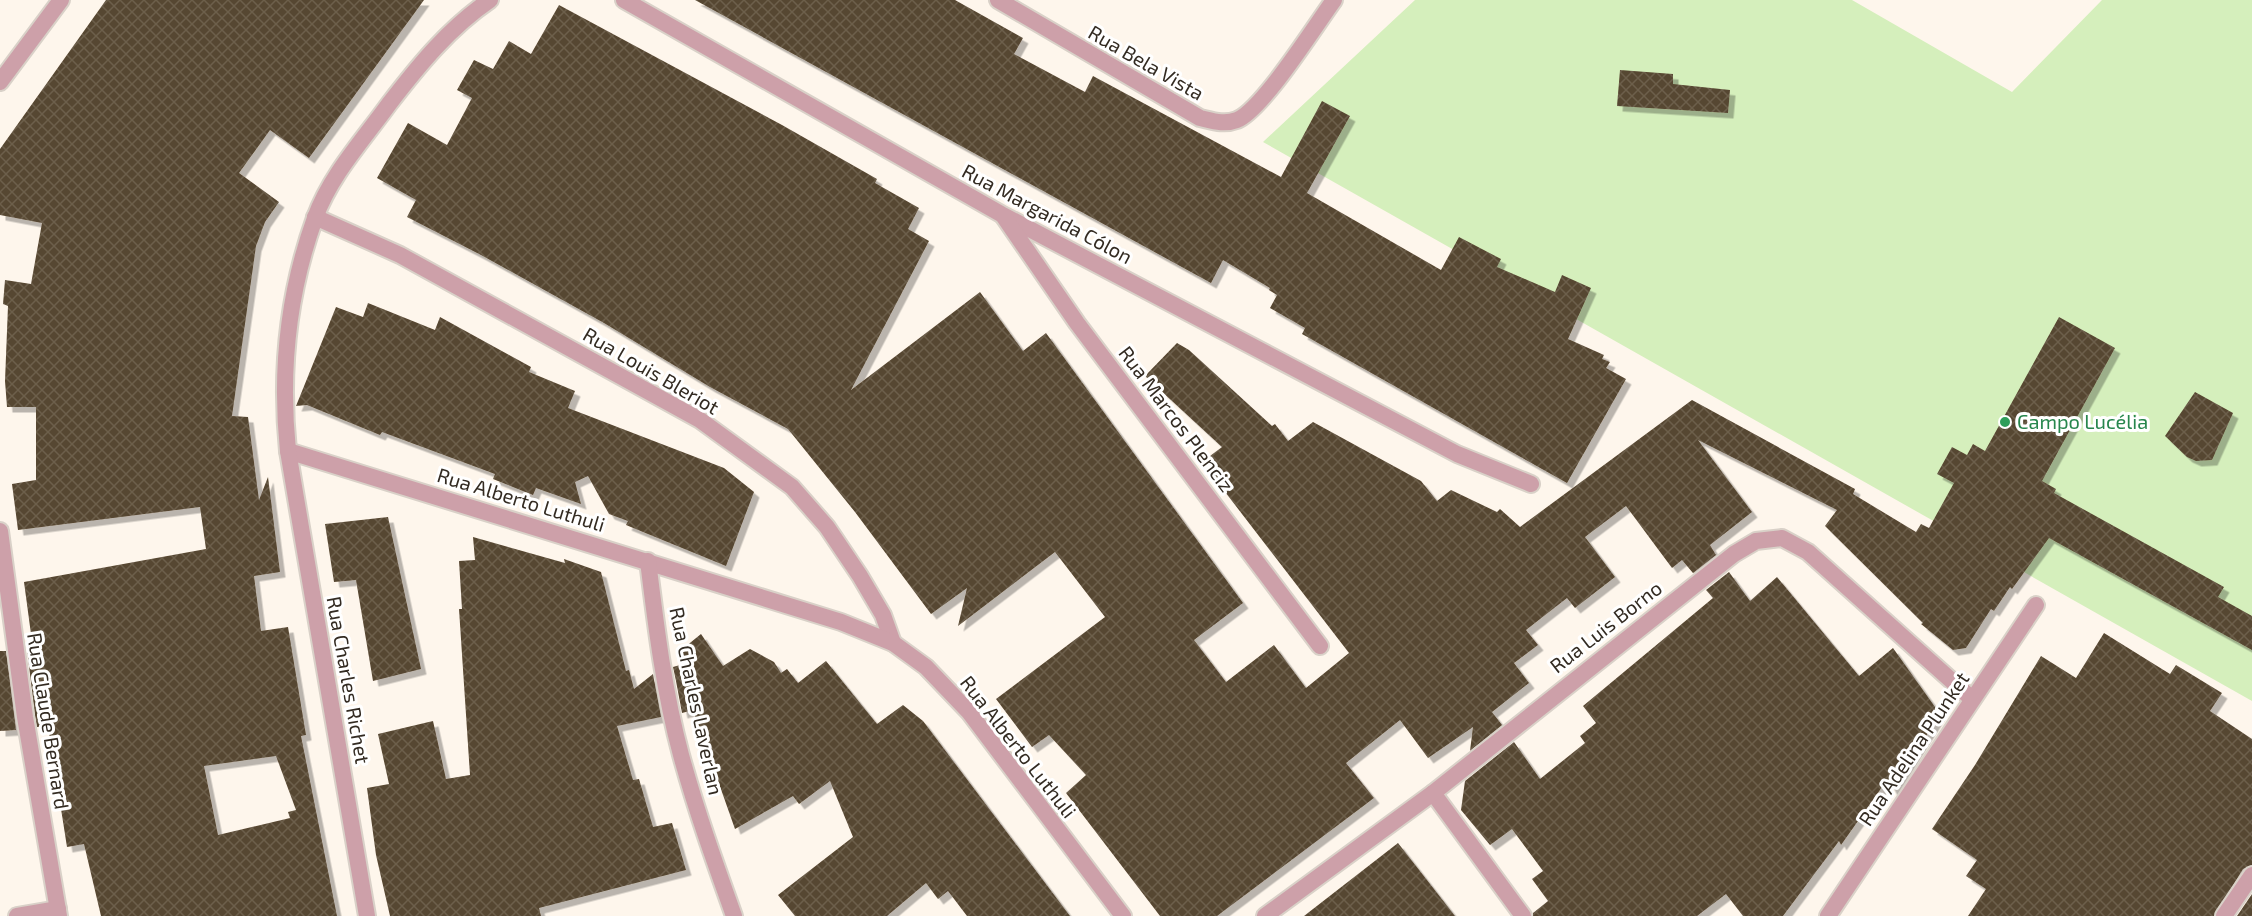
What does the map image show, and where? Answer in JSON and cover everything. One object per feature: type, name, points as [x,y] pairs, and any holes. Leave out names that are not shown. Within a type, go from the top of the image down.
[{"type":"street","points":[[0,82],[61,0]]},
{"type":"street","points":[[288,451],[283,405],[286,354],[293,302],[315,217],[340,169],[417,68],[464,17],[490,0]]},
{"type":"street","name":"Rua Margarida Cólon","points":[[624,0],[1001,214],[1457,454],[1531,484]]},
{"type":"street","name":"Rua Bela Vista","points":[[998,0],[1200,118],[1224,124],[1239,119],[1257,104],[1334,0]]},
{"type":"street","name":"Rua Marcos Plenciz","points":[[1001,214],[1077,323],[1320,646]]},
{"type":"street","name":"Rua Louis Bleriot","points":[[315,217],[400,255],[700,420],[792,487],[827,527],[860,576],[883,615],[893,643]]},
{"type":"street","name":"Rua Alberto Luthuli","points":[[288,451],[841,622],[893,643],[926,667],[969,712],[1123,916]]},
{"type":"street","name":"Rua Charles Richet","points":[[288,451],[367,916]]},
{"type":"street","name":"Rua Claude Bernard","points":[[0,531],[25,717],[59,912]]},
{"type":"street","name":"Rua Luis Borno","points":[[1265,916],[1432,793],[1655,615],[1734,554],[1756,541],[1782,538],[1808,552],[1972,699]]},
{"type":"street","name":"Rua Charles Laverlan","points":[[648,561],[658,642],[681,753],[708,844],[734,916]]},
{"type":"street","name":"Rua Adelina Plunket","points":[[1828,916],[2036,605]]},
{"type":"street","points":[[1432,793],[1522,916]]},
{"type":"street","points":[[2224,916],[2252,875]]},
{"type":"street","points":[[17,916],[59,912]]},
{"type":"green space","name":"Campo Lucélia","points":[[1415,0],[1852,0],[2012,92],[2102,0],[2252,0],[2252,701],[1263,142]]},
{"type":"building","points":[[106,0],[424,0],[309,158],[270,130],[239,173],[279,202],[265,222],[256,246],[232,416],[248,417],[259,500],[268,477],[280,572],[254,576],[261,631],[288,627],[306,735],[301,736],[337,916],[101,916],[84,844],[67,847],[48,726],[37,727],[35,715],[27,650],[33,649],[24,582],[206,549],[200,507],[18,530],[12,484],[36,480],[36,407],[7,407],[5,381],[8,306],[3,304],[5,280],[31,284],[42,223],[0,215],[0,149]],"holes":[[[276,756],[296,810],[288,812],[290,818],[218,835],[204,766]]]},
{"type":"building","points":[[695,0],[955,0],[1023,38],[1014,54],[1085,92],[1093,76],[1281,177],[1322,101],[1350,116],[1307,193],[1441,270],[1459,237],[1501,259],[1497,267],[1555,292],[1562,275],[1591,288],[1568,339],[1604,355],[1602,359],[1610,362],[1606,368],[1626,379],[1567,483],[1302,334],[1305,328],[1270,308],[1277,295],[1269,290],[1270,288],[1223,260],[1211,283]]},
{"type":"building","points":[[559,5],[782,125],[877,179],[875,183],[919,208],[908,229],[929,241],[851,390],[980,292],[1023,351],[1046,333],[1243,603],[1194,640],[1226,682],[1274,645],[1306,688],[1349,653],[1202,462],[1222,447],[1145,376],[1177,343],[1189,350],[1272,426],[1275,424],[1288,441],[1313,422],[1421,481],[1437,501],[1451,490],[1497,512],[1500,509],[1520,527],[1692,400],[1855,489],[1853,494],[1916,532],[1921,524],[1929,528],[1954,483],[1937,474],[1952,447],[1967,455],[1973,444],[1985,451],[2059,317],[2115,348],[2042,481],[2056,489],[2054,493],[2224,587],[2218,597],[2252,616],[2252,650],[2049,538],[2012,589],[2010,587],[1994,611],[1991,609],[1966,648],[1953,650],[1921,624],[1923,623],[1825,526],[1837,510],[1698,440],[1752,512],[1710,545],[1716,555],[1693,573],[1682,560],[1672,568],[1626,506],[1585,537],[1615,577],[1575,608],[1567,598],[1526,630],[1538,645],[1514,663],[1529,683],[1492,712],[1502,725],[1470,751],[1473,727],[1428,758],[1400,720],[1346,763],[1374,798],[1217,916],[1160,916],[1066,793],[1086,775],[1049,735],[1032,747],[996,699],[1105,617],[1055,552],[958,626],[967,588],[931,614],[855,512],[788,429],[710,387],[604,323],[407,217],[416,200],[377,178],[408,123],[447,145],[472,98],[457,90],[474,60],[493,69],[509,41],[531,54]]},
{"type":"building","points":[[1620,70],[1673,74],[1673,84],[1730,90],[1728,113],[1617,106]]},
{"type":"building","points":[[368,303],[435,330],[440,317],[531,367],[529,372],[575,391],[568,408],[724,468],[754,492],[726,566],[626,525],[628,521],[609,514],[588,476],[575,482],[581,504],[536,488],[533,495],[493,479],[495,474],[382,432],[380,435],[307,405],[296,406],[336,307],[363,317]]},
{"type":"building","points":[[2195,392],[2233,413],[2212,460],[2196,461],[2187,457],[2165,436]]},
{"type":"building","points":[[388,517],[421,669],[373,681],[356,580],[334,582],[325,524]]},
{"type":"building","points":[[473,537],[565,563],[564,559],[601,572],[626,671],[629,670],[634,689],[653,674],[661,717],[617,726],[633,780],[639,779],[653,827],[672,823],[686,870],[539,908],[541,916],[390,916],[376,855],[367,788],[389,784],[378,734],[433,721],[446,779],[470,775],[459,609],[462,609],[459,561],[475,560]]},
{"type":"building","points":[[1729,572],[1750,601],[1777,577],[1859,676],[1893,648],[1940,714],[1892,790],[1887,780],[1841,845],[1839,841],[1783,916],[1743,916],[1726,894],[1697,916],[1533,916],[1533,913],[1548,901],[1532,879],[1543,871],[1512,829],[1490,845],[1461,810],[1465,781],[1514,742],[1540,779],[1585,743],[1580,736],[1596,723],[1583,706],[1713,598],[1706,590]]},
{"type":"building","points":[[2104,633],[2170,674],[2176,665],[2222,693],[2210,711],[2252,739],[2252,865],[2243,869],[2214,916],[1968,916],[1986,889],[1966,876],[1977,860],[1932,829],[1975,765],[2041,656],[2076,678]]},
{"type":"building","points":[[701,634],[723,666],[750,649],[774,662],[781,673],[787,669],[798,683],[826,661],[877,724],[903,705],[923,721],[1070,916],[967,916],[948,891],[938,899],[926,883],[887,916],[795,916],[778,895],[853,837],[830,781],[799,804],[793,796],[735,829],[693,710],[682,713],[673,667],[687,663],[680,651]]},
{"type":"building","points":[[0,651],[6,651],[16,730],[0,731]]},
{"type":"building","points":[[1398,843],[1455,916],[1304,916]]},
{"type":"building","points":[[2252,894],[2252,916],[2237,916]]},
{"type":"place","name":"Campo Lucélia","points":[[2005,422]]}]
